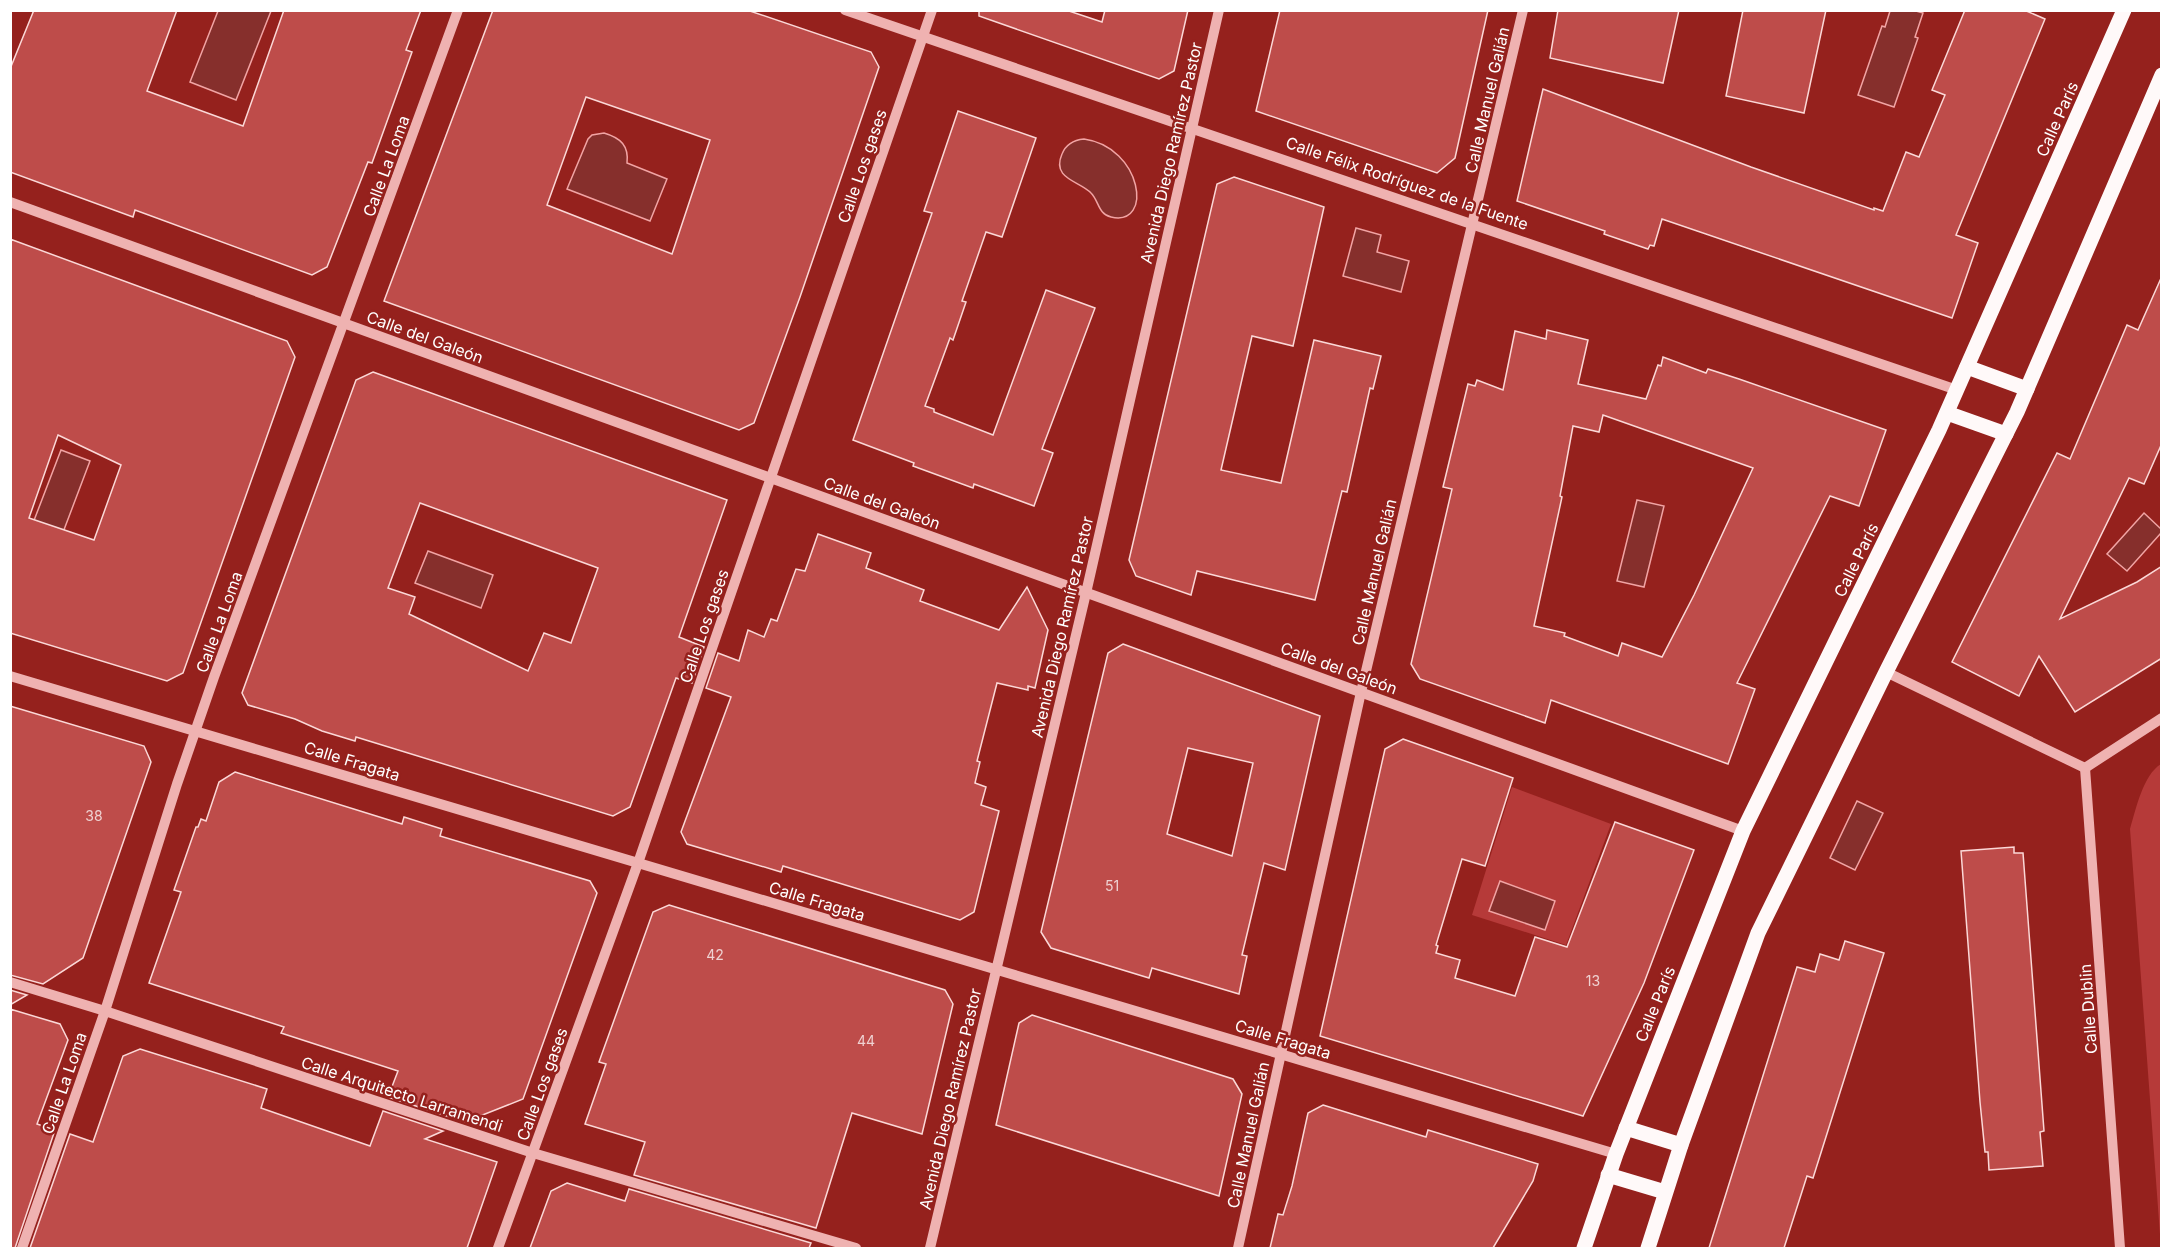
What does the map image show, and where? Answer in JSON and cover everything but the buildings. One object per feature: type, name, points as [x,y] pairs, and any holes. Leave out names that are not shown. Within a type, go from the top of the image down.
[{"type":"main road","name":"Calle París","points":[[1584,1248],[1616,1154],[1743,831],[1947,413],[2124,10]]},
{"type":"main road","points":[[1648,1248],[1681,1145],[1758,933],[2006,434],[2162,75]]},
{"type":"main road","points":[[1967,367],[2027,389]]},
{"type":"main road","points":[[1947,413],[2006,434]]},
{"type":"main road","points":[[1626,1128],[1681,1145]]},
{"type":"main road","points":[[1608,1175],[1665,1192]]},
{"type":"street","name":"Calle La Loma","points":[[22,1248],[105,1011],[196,730],[458,10]]},
{"type":"street","name":"Calle Félix Rodríguez de la Fuente","points":[[844,10],[1957,390]]},
{"type":"street","name":"Calle Los gases","points":[[498,1248],[638,863],[932,10]]},
{"type":"street","name":"Avenida Diego Ramírez Pastor","points":[[930,1248],[1086,593],[1219,10]]},
{"type":"street","name":"Calle Manuel Galián","points":[[1238,1248],[1360,692],[1523,10]]},
{"type":"street","name":"Calle del Galeón","points":[[10,202],[1743,831]]},
{"type":"street","points":[[1886,672],[2085,768],[2162,718]]},
{"type":"street","name":"Calle Fragata","points":[[10,676],[1616,1154]]},
{"type":"street","name":"Calle Dublin","points":[[2085,768],[2120,1248]]},
{"type":"street","name":"Calle Arquitecto Larramendi","points":[[10,982],[105,1011],[533,1153],[856,1248]]},
{"type":"shaded area","points":[[218,11],[271,11],[236,100],[190,82]]},
{"type":"shaded area","points":[[1890,11],[1923,13],[1915,37],[1918,38],[1894,107],[1858,95],[1882,26],[1885,27]]},
{"type":"shaded area","points":[[604,133],[615,137],[623,144],[627,152],[627,163],[667,179],[650,221],[567,189],[588,139],[592,135]]},
{"type":"shaded area","points":[[1084,139],[1104,145],[1119,156],[1129,170],[1137,199],[1133,210],[1125,217],[1111,217],[1104,213],[1091,193],[1068,178],[1060,169],[1062,154],[1068,145]]},
{"type":"shaded area","points":[[1356,228],[1381,235],[1377,252],[1409,261],[1401,292],[1343,276]]},
{"type":"shaded area","points":[[61,450],[90,461],[62,535],[33,523]]},
{"type":"shaded area","points":[[1637,500],[1664,506],[1644,587],[1617,581]]},
{"type":"shaded area","points":[[2144,513],[2161,529],[2161,533],[2127,571],[2107,554]]},
{"type":"shaded area","points":[[428,551],[493,575],[481,608],[415,583]]},
{"type":"shaded area","points":[[2161,764],[2162,1248],[2130,829],[2145,784],[2149,776]]},
{"type":"shaded area","points":[[1512,787],[1611,824],[1566,945],[1472,915]]},
{"type":"shaded area","points":[[1857,801],[1883,813],[1855,870],[1830,858]]},
{"type":"shaded area","points":[[1500,881],[1555,901],[1545,930],[1489,911]]}]
